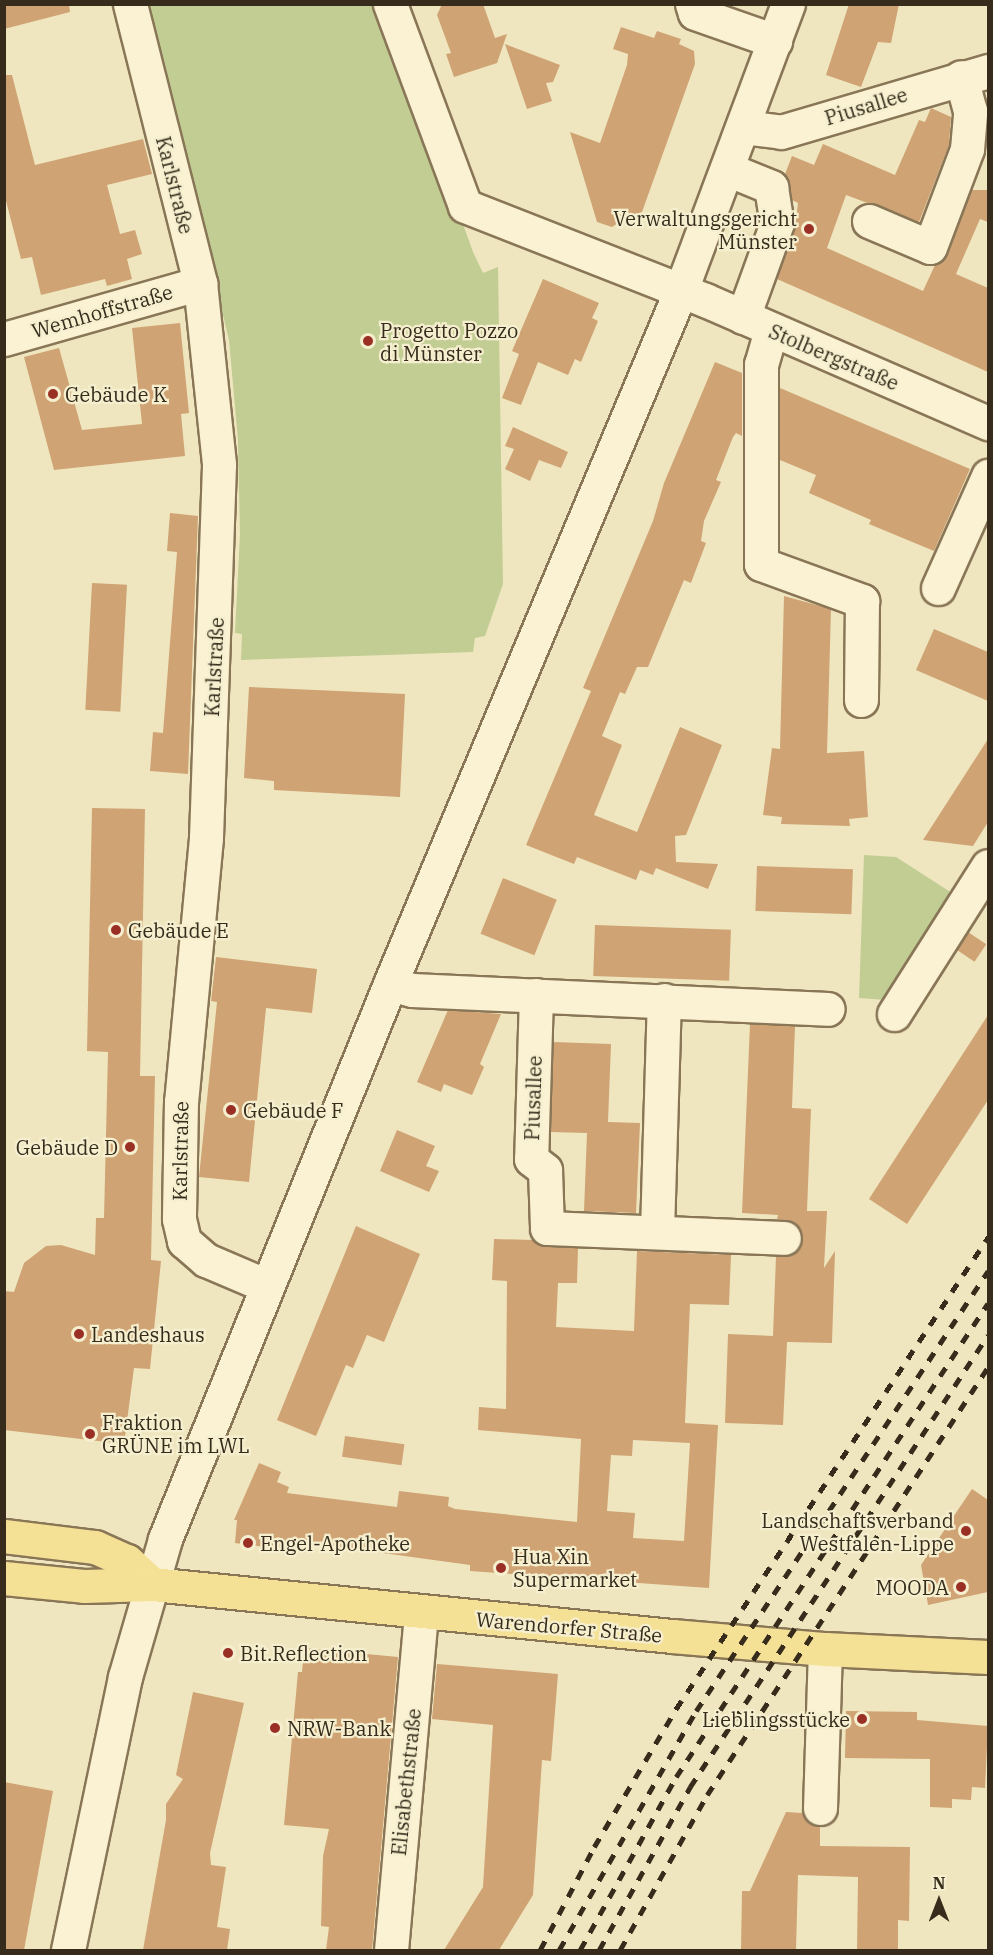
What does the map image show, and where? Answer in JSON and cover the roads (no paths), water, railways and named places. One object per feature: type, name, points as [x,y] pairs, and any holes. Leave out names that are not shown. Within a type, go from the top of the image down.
[{"type":"main road","points":[[4,1536],[95,1547],[127,1561],[152,1584]]},
{"type":"main road","name":"Warendorfer Straße","points":[[4,1578],[84,1586],[152,1584],[421,1613],[825,1649],[988,1657]]},
{"type":"street","name":"Karlstraße","points":[[130,4],[200,283],[219,465],[216,615],[206,838],[181,1101],[179,1219],[184,1241],[206,1260],[267,1286]]},
{"type":"street","name":"Stolbergstraße","points":[[390,4],[465,206],[681,290],[988,423]]},
{"type":"street","points":[[692,4],[695,13],[775,41]]},
{"type":"street","points":[[68,1950],[125,1677],[165,1539],[390,984],[681,290],[788,4]]},
{"type":"street","points":[[869,220],[930,247],[967,148],[975,74]]},
{"type":"street","name":"Piusallee","points":[[743,127],[782,132],[975,74]]},
{"type":"street","points":[[727,170],[771,187],[777,223],[757,324],[761,364],[761,564],[862,601],[861,700]]},
{"type":"street","name":"Wemhoffstraße","points":[[4,339],[200,283]]},
{"type":"street","points":[[938,588],[988,476]]},
{"type":"street","points":[[894,1014],[988,866]]},
{"type":"street","points":[[390,984],[412,990],[702,1001],[828,1009]]},
{"type":"street","name":"Piusallee","points":[[536,996],[531,1159],[544,1170],[547,1228],[784,1238]]},
{"type":"street","points":[[657,1232],[664,1000]]},
{"type":"street","name":"Elisabethstraße","points":[[391,1950],[421,1613]]},
{"type":"street","points":[[820,1808],[825,1649]]},
{"type":"railway","points":[[540,1950],[594,1847],[676,1709],[988,1237]]},
{"type":"railway","points":[[559,1950],[696,1711],[988,1271]]},
{"type":"railway","points":[[580,1950],[676,1777],[988,1303]]},
{"type":"railway","points":[[599,1950],[690,1787],[988,1335]]},
{"type":"railway","points":[[620,1950],[707,1795],[988,1367]]},
{"type":"place","name":"Verwaltungsgericht Münster","points":[[809,229]]},
{"type":"place","name":"Progetto Pozzo di Münster","points":[[368,341]]},
{"type":"place","name":"Gebäude K","points":[[53,394]]},
{"type":"place","name":"Gebäude E","points":[[116,930]]},
{"type":"place","name":"Gebäude F","points":[[231,1110]]},
{"type":"place","name":"Gebäude D","points":[[130,1147]]},
{"type":"place","name":"Landeshaus","points":[[79,1334]]},
{"type":"place","name":"Fraktion GRÜNE im LWL","points":[[90,1434]]},
{"type":"place","name":"Landschaftsverband Westfalen-Lippe","points":[[966,1531]]},
{"type":"place","name":"Engel-Apotheke","points":[[248,1543]]},
{"type":"place","name":"Hua Xin Supermarket","points":[[501,1568]]},
{"type":"place","name":"MOODA","points":[[961,1587]]},
{"type":"place","name":"Bit.Reflection","points":[[228,1653]]},
{"type":"place","name":"Lieblingsstücke","points":[[862,1719]]},
{"type":"place","name":"NRW-Bank","points":[[275,1728]]}]
